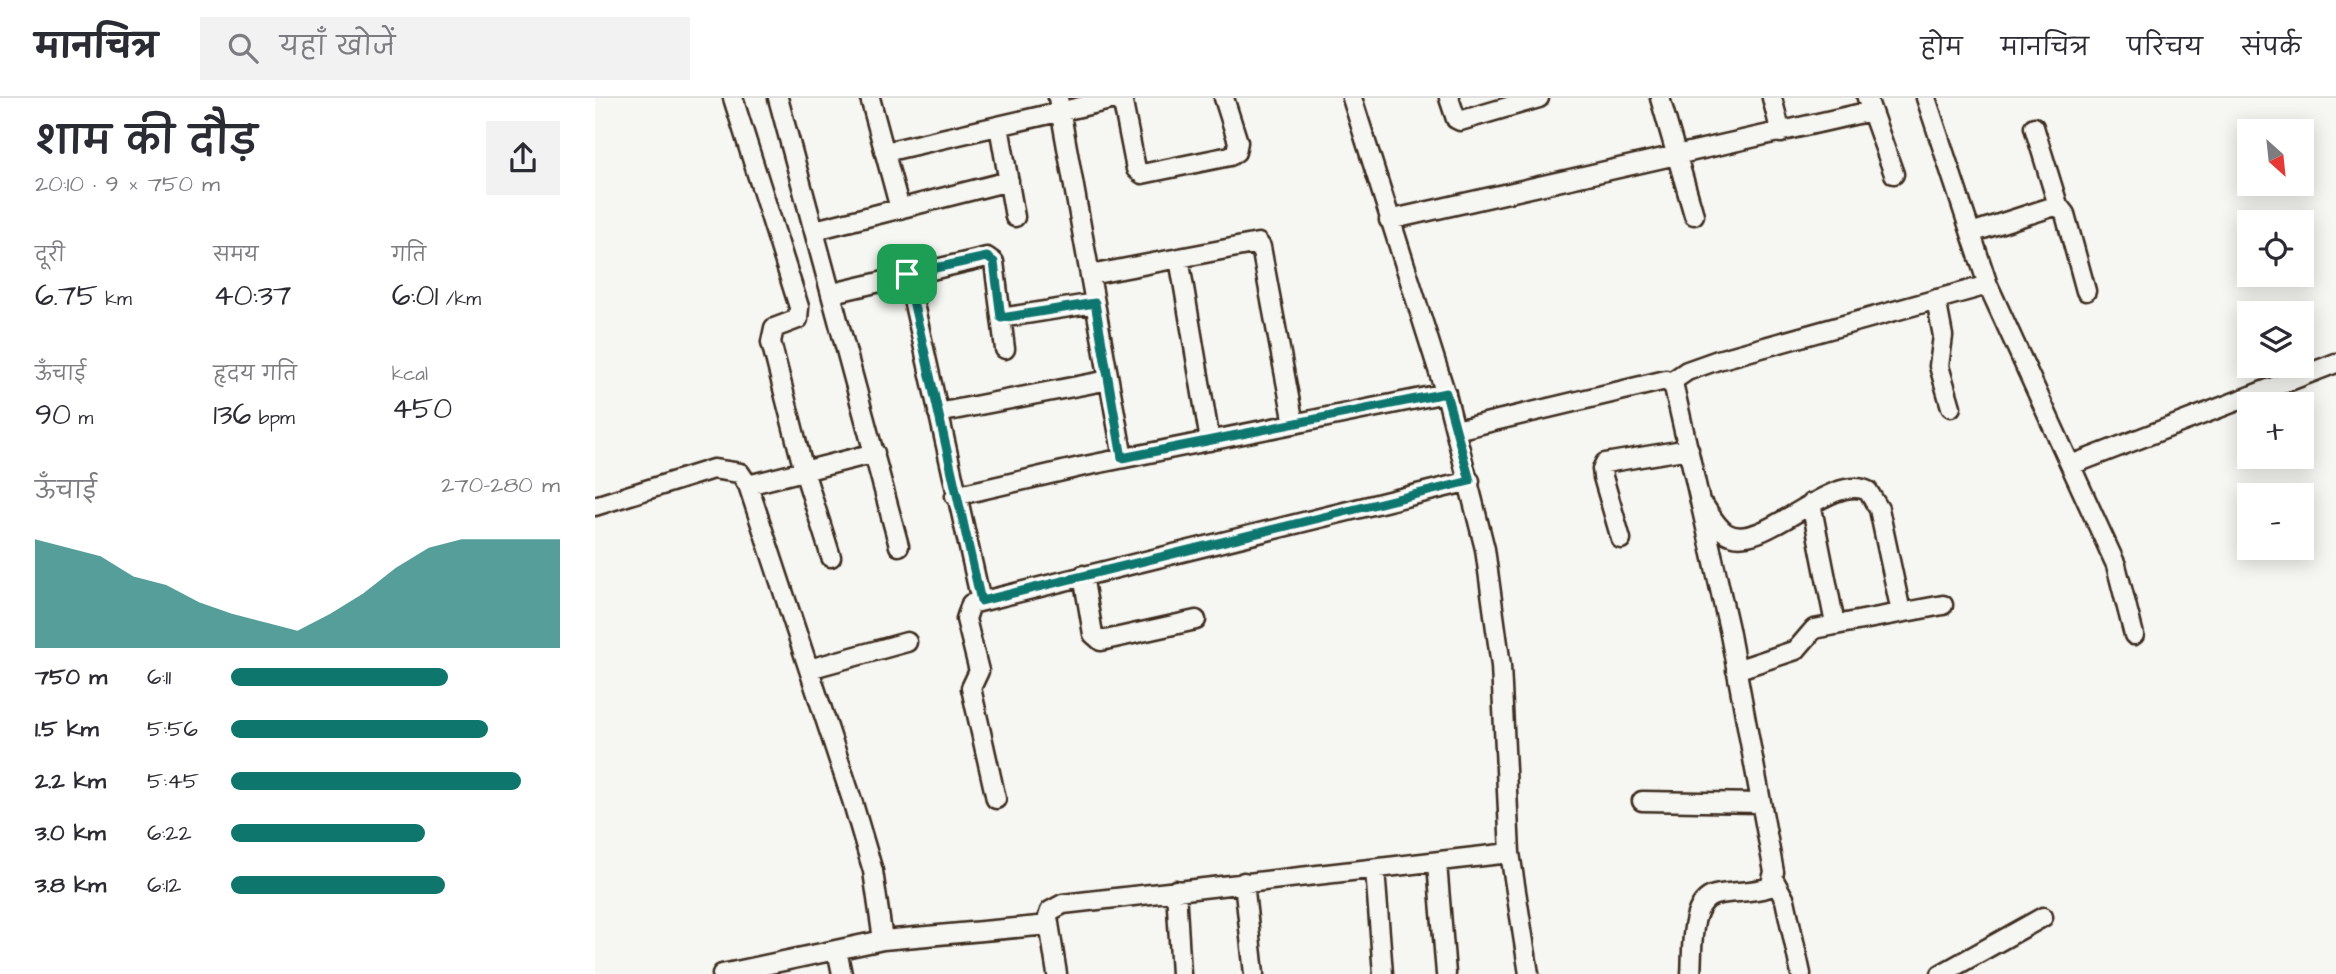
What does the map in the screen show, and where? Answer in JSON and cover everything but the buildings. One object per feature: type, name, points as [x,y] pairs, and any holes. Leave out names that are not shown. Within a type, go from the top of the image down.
[{"type":"street","points":[[733,98],[799,307],[797,319],[774,328],[770,333],[804,471],[831,557]]},
{"type":"street","points":[[778,98],[833,293],[899,547]]},
{"type":"street","points":[[870,98],[900,209]]},
{"type":"street","points":[[885,152],[999,126],[1059,105],[1121,98],[1136,169],[1142,174],[1230,156],[1236,152],[1238,142],[1224,98]]},
{"type":"street","points":[[1352,98],[1388,220],[1446,393],[1485,549],[1501,666],[1510,853],[1529,974]]},
{"type":"street","points":[[1449,98],[1456,119],[1460,121],[1539,98]]},
{"type":"street","points":[[1660,98],[1694,215]]},
{"type":"street","points":[[1772,98],[1781,133]]},
{"type":"street","points":[[1946,98],[1927,101],[1988,285],[2116,565],[2134,635]]},
{"type":"street","points":[[1388,220],[1781,133],[1869,104],[1893,174]]},
{"type":"street","points":[[1059,105],[1122,458]]},
{"type":"street","points":[[999,126],[1015,217]]},
{"type":"street","points":[[2035,127],[2058,205],[2065,214],[2086,291]]},
{"type":"street","points":[[815,230],[1009,181]]},
{"type":"street","points":[[1971,233],[2058,205]]},
{"type":"street","points":[[1090,275],[1258,243],[1261,247],[1294,424]]},
{"type":"street","points":[[833,293],[907,274],[991,258],[1005,349]]},
{"type":"street","points":[[1179,258],[1210,441]]},
{"type":"street","points":[[907,274],[955,496],[981,601]]},
{"type":"street","points":[[1671,382],[1687,371],[1718,360],[1988,285]]},
{"type":"street","points":[[1936,299],[1943,336],[1939,366],[1951,407]]},
{"type":"street","points":[[1001,318],[1095,303]]},
{"type":"street","points":[[2071,466],[2336,363]]},
{"type":"street","points":[[937,414],[1109,380]]},
{"type":"street","points":[[1456,430],[1666,380],[1671,382]]},
{"type":"street","points":[[1671,382],[1689,449],[1737,670],[1774,880],[1785,900],[1801,974]]},
{"type":"street","points":[[955,496],[1122,458],[1446,393]]},
{"type":"street","points":[[1621,539],[1603,477],[1602,469],[1605,463],[1689,449]]},
{"type":"street","points":[[748,485],[875,453]]},
{"type":"street","points":[[595,506],[713,469],[740,473],[748,485],[873,871],[883,940]]},
{"type":"street","points":[[996,799],[971,688],[979,671],[966,619],[971,604],[1470,481]]},
{"type":"street","points":[[1700,499],[1720,528],[1728,535],[1742,537],[1767,529],[1811,503],[1851,488],[1868,491],[1879,509],[1901,612]]},
{"type":"street","points":[[1811,503],[1835,624]]},
{"type":"street","points":[[1083,575],[1093,634],[1101,641],[1196,620]]},
{"type":"street","points":[[1737,670],[1796,650],[1814,629],[1943,604]]},
{"type":"street","points":[[809,669],[907,642]]},
{"type":"street","points":[[1642,801],[1761,803]]},
{"type":"street","points":[[1056,974],[1049,925],[1050,911],[1063,904],[1510,853]]},
{"type":"street","points":[[1437,863],[1446,974]]},
{"type":"street","points":[[1375,869],[1383,974]]},
{"type":"street","points":[[1691,974],[1691,938],[1704,903],[1714,895],[1762,890],[1770,887],[1774,880]]},
{"type":"street","points":[[1244,883],[1254,974]]},
{"type":"street","points":[[1177,890],[1181,974]]},
{"type":"street","points":[[1941,974],[2043,917]]},
{"type":"street","points":[[732,973],[883,940],[1049,925]]},
{"type":"street","points":[[837,950],[842,974]]},
{"type":"route","points":[[991,258],[994,262],[1001,318],[1095,303],[1122,458],[1446,393],[1470,481],[981,601],[955,496],[907,274],[991,258]]}]
